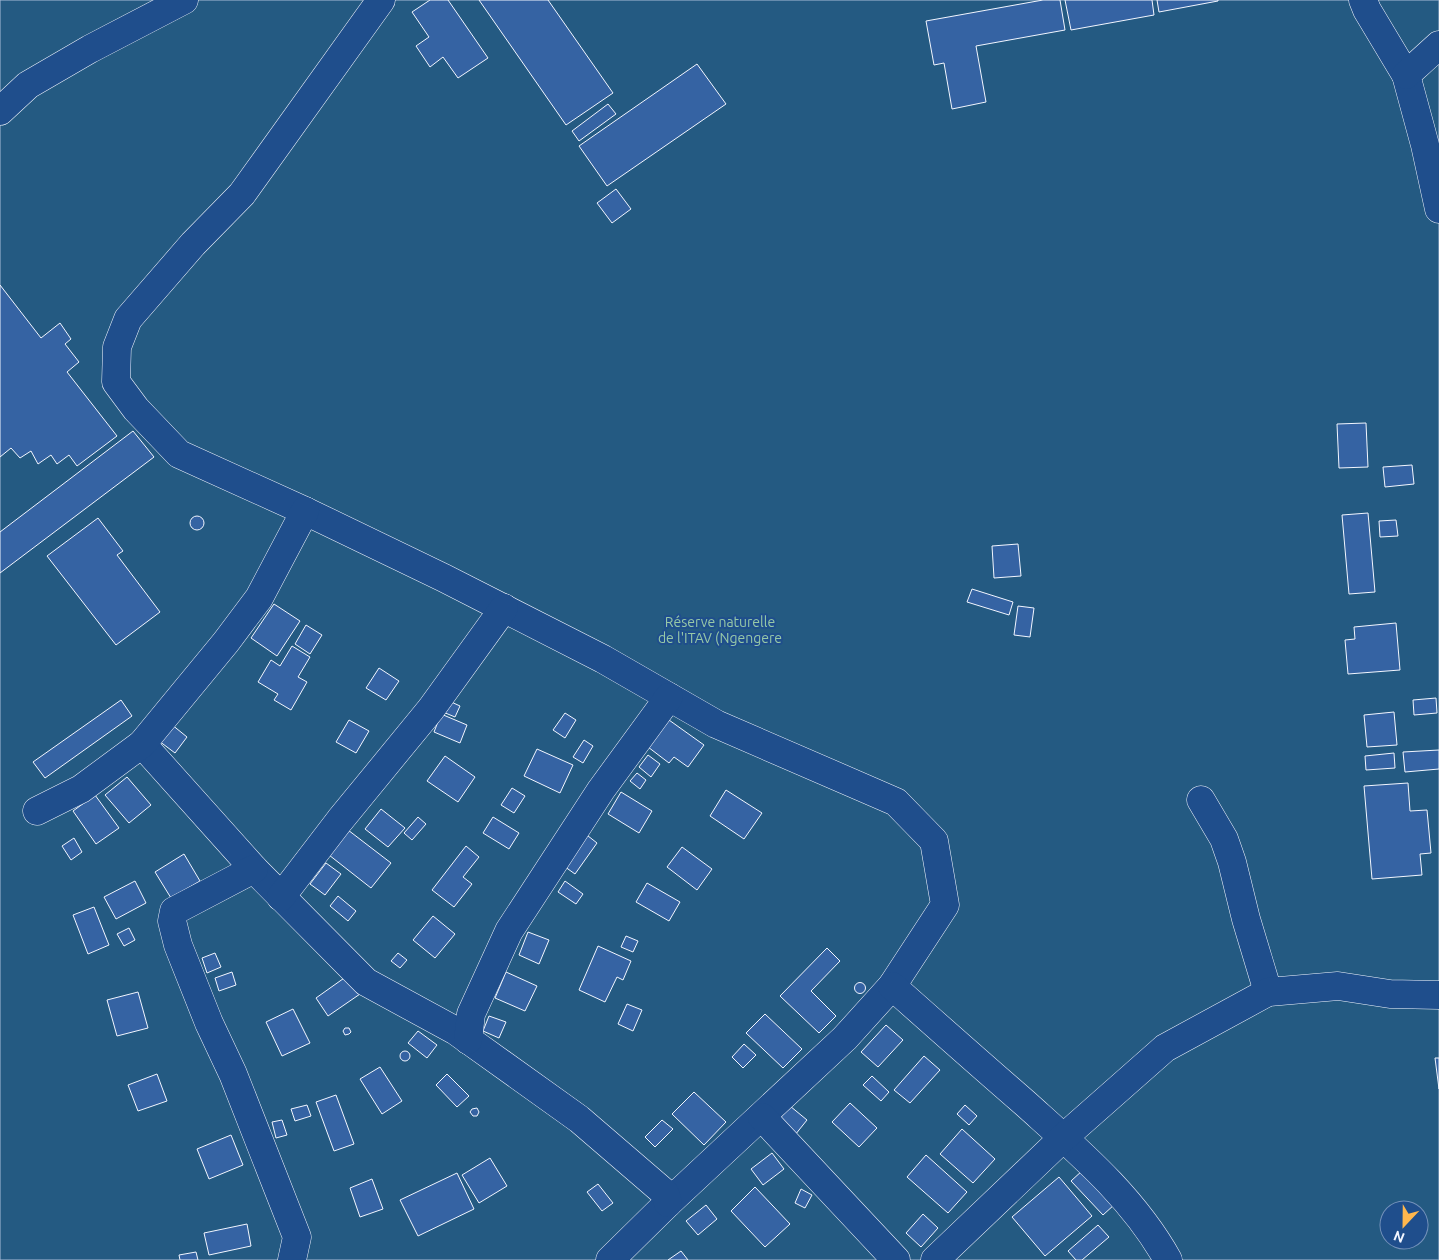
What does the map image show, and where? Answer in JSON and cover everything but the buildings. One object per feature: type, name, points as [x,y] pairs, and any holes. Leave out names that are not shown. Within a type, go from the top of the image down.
[{"type":"street","points":[[0,111],[28,85],[90,49],[184,0]]},
{"type":"street","points":[[381,0],[242,194],[193,244],[128,319],[117,347],[116,382],[136,409],[179,454],[305,511],[504,608],[603,660],[716,724],[896,802],[934,841],[945,905],[892,986],[845,1038],[668,1203],[610,1260]]},
{"type":"street","points":[[1363,0],[1367,10],[1406,75],[1425,144],[1439,209]]},
{"type":"street","points":[[1406,75],[1439,45]]},
{"type":"street","points":[[37,811],[81,789],[142,744],[226,642],[259,598],[305,511]]},
{"type":"street","points":[[281,897],[340,820],[431,709],[504,608]]},
{"type":"street","points":[[468,1040],[471,1014],[509,931],[602,790],[669,697]]},
{"type":"street","points":[[142,744],[254,869],[366,982],[456,1032],[579,1119],[665,1193],[668,1203]]},
{"type":"street","points":[[1201,800],[1224,838],[1268,992]]},
{"type":"street","points":[[254,869],[174,911],[172,921],[178,946],[208,1023],[233,1074],[297,1237],[292,1260]]},
{"type":"street","points":[[892,986],[1110,1182],[1156,1238],[1168,1260]]},
{"type":"street","points":[[935,1260],[1063,1138],[1164,1048],[1268,992],[1338,986],[1390,994],[1439,996]]},
{"type":"street","points":[[762,1117],[896,1260]]},
{"type":"green space","name":"Réserve naturelle de l'ITAV (Ngengere","points":[[0,0],[1439,0],[1439,1260],[0,1260]]}]
